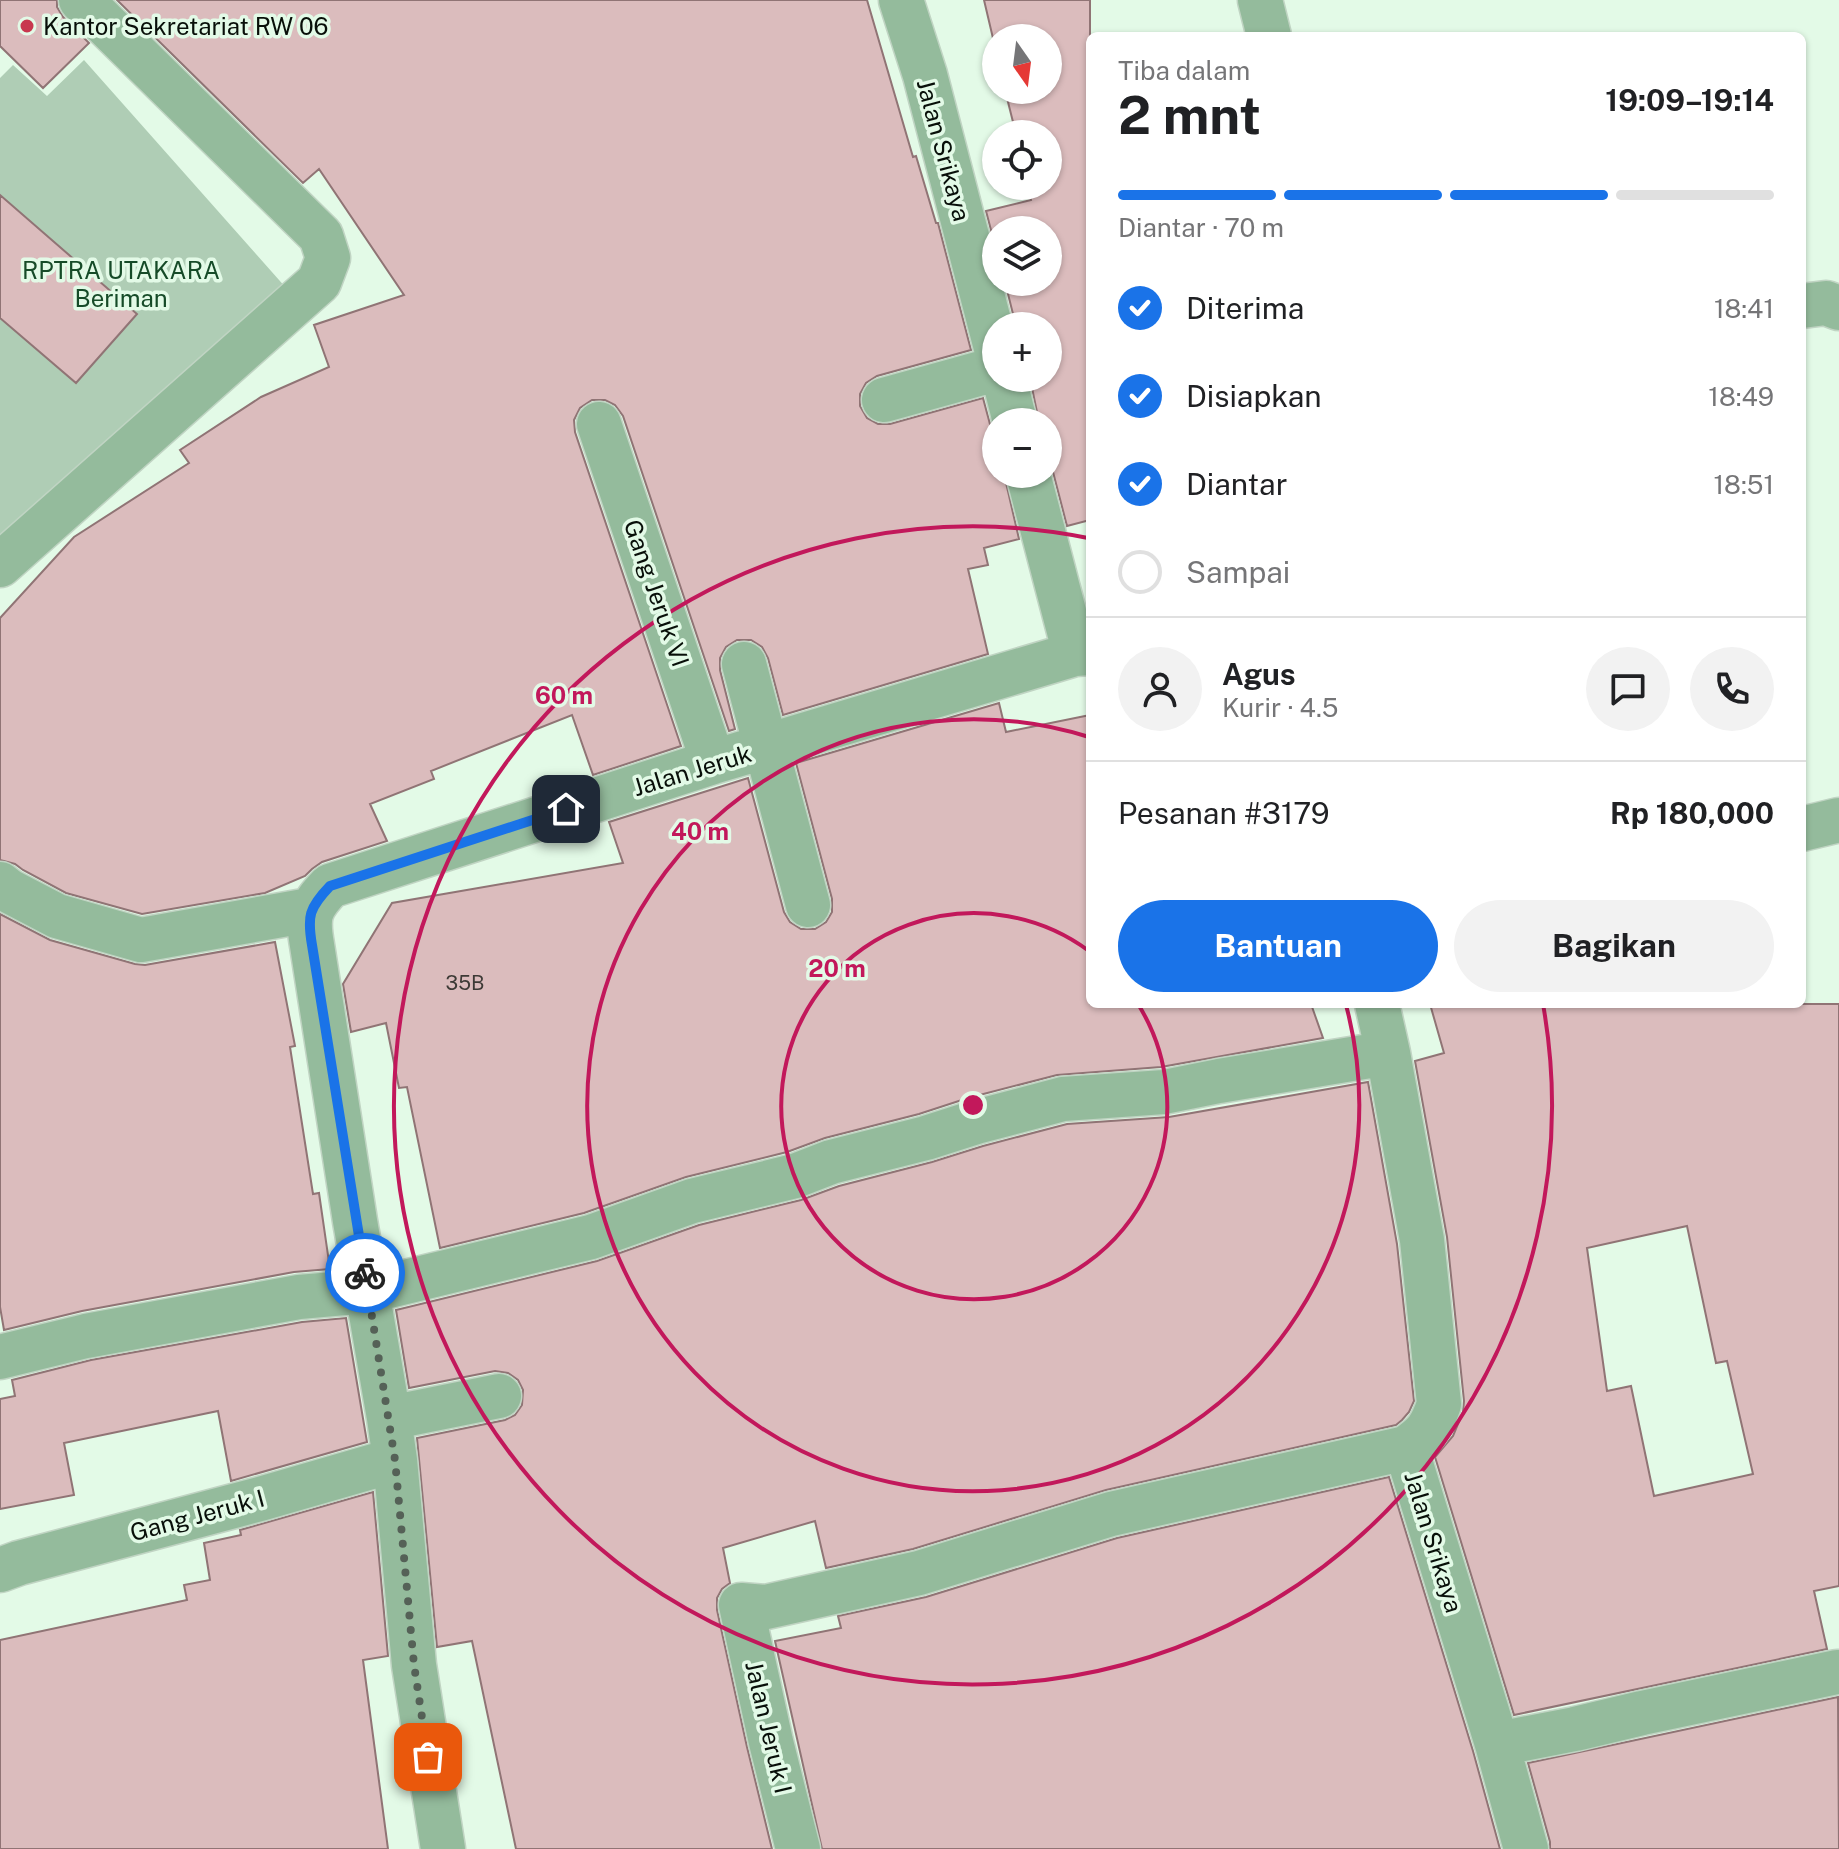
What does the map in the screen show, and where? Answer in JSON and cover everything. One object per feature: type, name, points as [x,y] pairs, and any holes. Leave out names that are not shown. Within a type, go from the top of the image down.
[{"type":"street","points":[[0,565],[319,282],[328,258],[321,236],[81,0]]},
{"type":"street","name":"Jalan Srikaya","points":[[901,0],[925,75],[987,312]]},
{"type":"street","points":[[1260,0],[1268,32]]},
{"type":"street","points":[[1806,306],[1826,303],[1839,308]]},
{"type":"street","points":[[884,400],[982,373]]},
{"type":"street","name":"Gang Jeruk VI","points":[[599,424],[713,762]]},
{"type":"street","points":[[1032,488],[1082,653]]},
{"type":"street","name":"Jalan Jeruk","points":[[310,910],[330,886],[713,762],[1082,653]]},
{"type":"street","points":[[744,664],[808,905]]},
{"type":"street","points":[[1806,828],[1839,820]]},
{"type":"street","points":[[0,884],[57,916],[141,940],[310,910],[310,935],[392,1439],[414,1665],[443,1849]]},
{"type":"street","name":"Jalan Srikaya","points":[[1378,1008],[1422,1240],[1439,1404],[1426,1433],[1406,1448],[1526,1849]]},
{"type":"street","points":[[0,1357],[86,1336],[299,1297],[368,1291],[591,1237],[692,1201],[795,1176],[831,1162],[1063,1099],[1164,1092],[1388,1053]]},
{"type":"street","name":"Gang Jeruk I","points":[[0,1570],[260,1499],[392,1439],[499,1396]]},
{"type":"street","name":"Jalan Jeruk I","points":[[798,1849],[741,1605],[766,1607],[919,1573],[1111,1514],[1406,1448]]},
{"type":"street","points":[[1497,1744],[1837,1672]]},
{"type":"green space","name":"RPTRA UTAKARA Beriman","points":[[84,60],[295,298],[0,545],[0,78],[13,65],[47,96]]},
{"type":"building","name":"Kantor Sekretariat RW 06","points":[[0,0],[57,0],[63,17],[89,43],[43,88],[0,46]]},
{"type":"building","points":[[117,0],[867,0],[913,157],[916,156],[938,223],[971,350],[877,376],[866,383],[860,394],[860,406],[867,418],[878,424],[890,424],[983,398],[986,408],[982,408],[982,488],[1007,488],[1019,539],[984,548],[988,565],[968,569],[988,654],[783,715],[768,658],[762,647],[751,640],[737,640],[726,647],[720,658],[720,670],[735,729],[729,731],[623,416],[615,405],[605,400],[592,400],[580,408],[574,420],[575,432],[681,746],[593,775],[572,715],[431,771],[434,779],[370,804],[387,841],[322,862],[305,876],[265,893],[142,914],[66,893],[15,864],[0,860],[0,618],[74,537],[189,463],[180,450],[261,397],[329,367],[314,325],[404,295],[319,169],[303,183]]},
{"type":"building","points":[[984,0],[1090,0],[1090,32],[1086,32],[1086,521],[1067,526],[1057,488],[1062,488],[1062,408],[1036,408],[1033,392],[1062,392],[1062,312],[1012,312],[1008,296],[1062,296],[1062,216],[987,216],[986,211],[1031,200],[1062,200],[1062,120],[1012,120],[1008,104],[1062,104],[1062,24],[990,24]]},
{"type":"building","points":[[0,195],[137,314],[76,383],[0,318]]},
{"type":"building","points":[[999,703],[1006,732],[1086,716],[1086,1008],[1312,1008],[1323,1038],[1161,1067],[1057,1075],[825,1138],[787,1152],[686,1177],[584,1213],[440,1248],[407,1087],[399,1088],[386,1023],[351,1032],[343,984],[392,903],[623,863],[609,822],[748,778],[784,912],[790,922],[801,929],[815,929],[826,922],[832,912],[832,899],[796,763]]},
{"type":"building","points":[[0,914],[50,940],[135,964],[145,965],[275,942],[295,1046],[290,1047],[313,1194],[319,1193],[330,1269],[294,1272],[82,1311],[4,1330],[0,1307]]},
{"type":"building","points":[[1806,1004],[1839,1004],[1839,1586],[1814,1591],[1827,1649],[1514,1715],[1435,1457],[1453,1436],[1464,1401],[1447,1237],[1415,1061],[1444,1053],[1431,1008],[1806,1008]],"holes":[[[1687,1226],[1716,1363],[1727,1361],[1753,1474],[1654,1496],[1631,1386],[1607,1391],[1587,1248]]]},
{"type":"building","points":[[1368,1082],[1397,1244],[1414,1401],[1402,1420],[1396,1425],[1106,1490],[913,1549],[826,1568],[815,1521],[723,1548],[730,1583],[717,1598],[717,1610],[772,1849],[516,1849],[472,1641],[437,1647],[417,1438],[505,1420],[515,1415],[522,1405],[523,1390],[518,1380],[508,1373],[495,1371],[409,1388],[396,1310],[597,1261],[699,1225],[801,1200],[839,1186],[1067,1124],[1169,1117]]},
{"type":"building","points":[[346,1318],[367,1442],[231,1481],[218,1411],[64,1443],[74,1495],[0,1509],[0,1399],[15,1396],[12,1380],[91,1360],[302,1322]]},
{"type":"building","points":[[1389,1477],[1500,1849],[822,1849],[775,1641],[841,1628],[838,1616],[926,1597],[1117,1538]]},
{"type":"building","points":[[373,1492],[388,1656],[363,1660],[388,1849],[0,1849],[0,1640],[187,1600],[184,1585],[210,1580],[204,1543],[241,1535],[240,1530]]},
{"type":"building","points":[[1838,1697],[1839,1849],[1550,1849],[1528,1763]]},
{"type":"way so far","points":[[365,1273],[395,1460],[414,1665],[428,1757]]},
{"type":"place","name":"Kantor Sekretariat RW 06","points":[[27,26]]},
{"type":"route","points":[[365,1273],[312,945],[310,910],[330,886],[566,809]]}]
